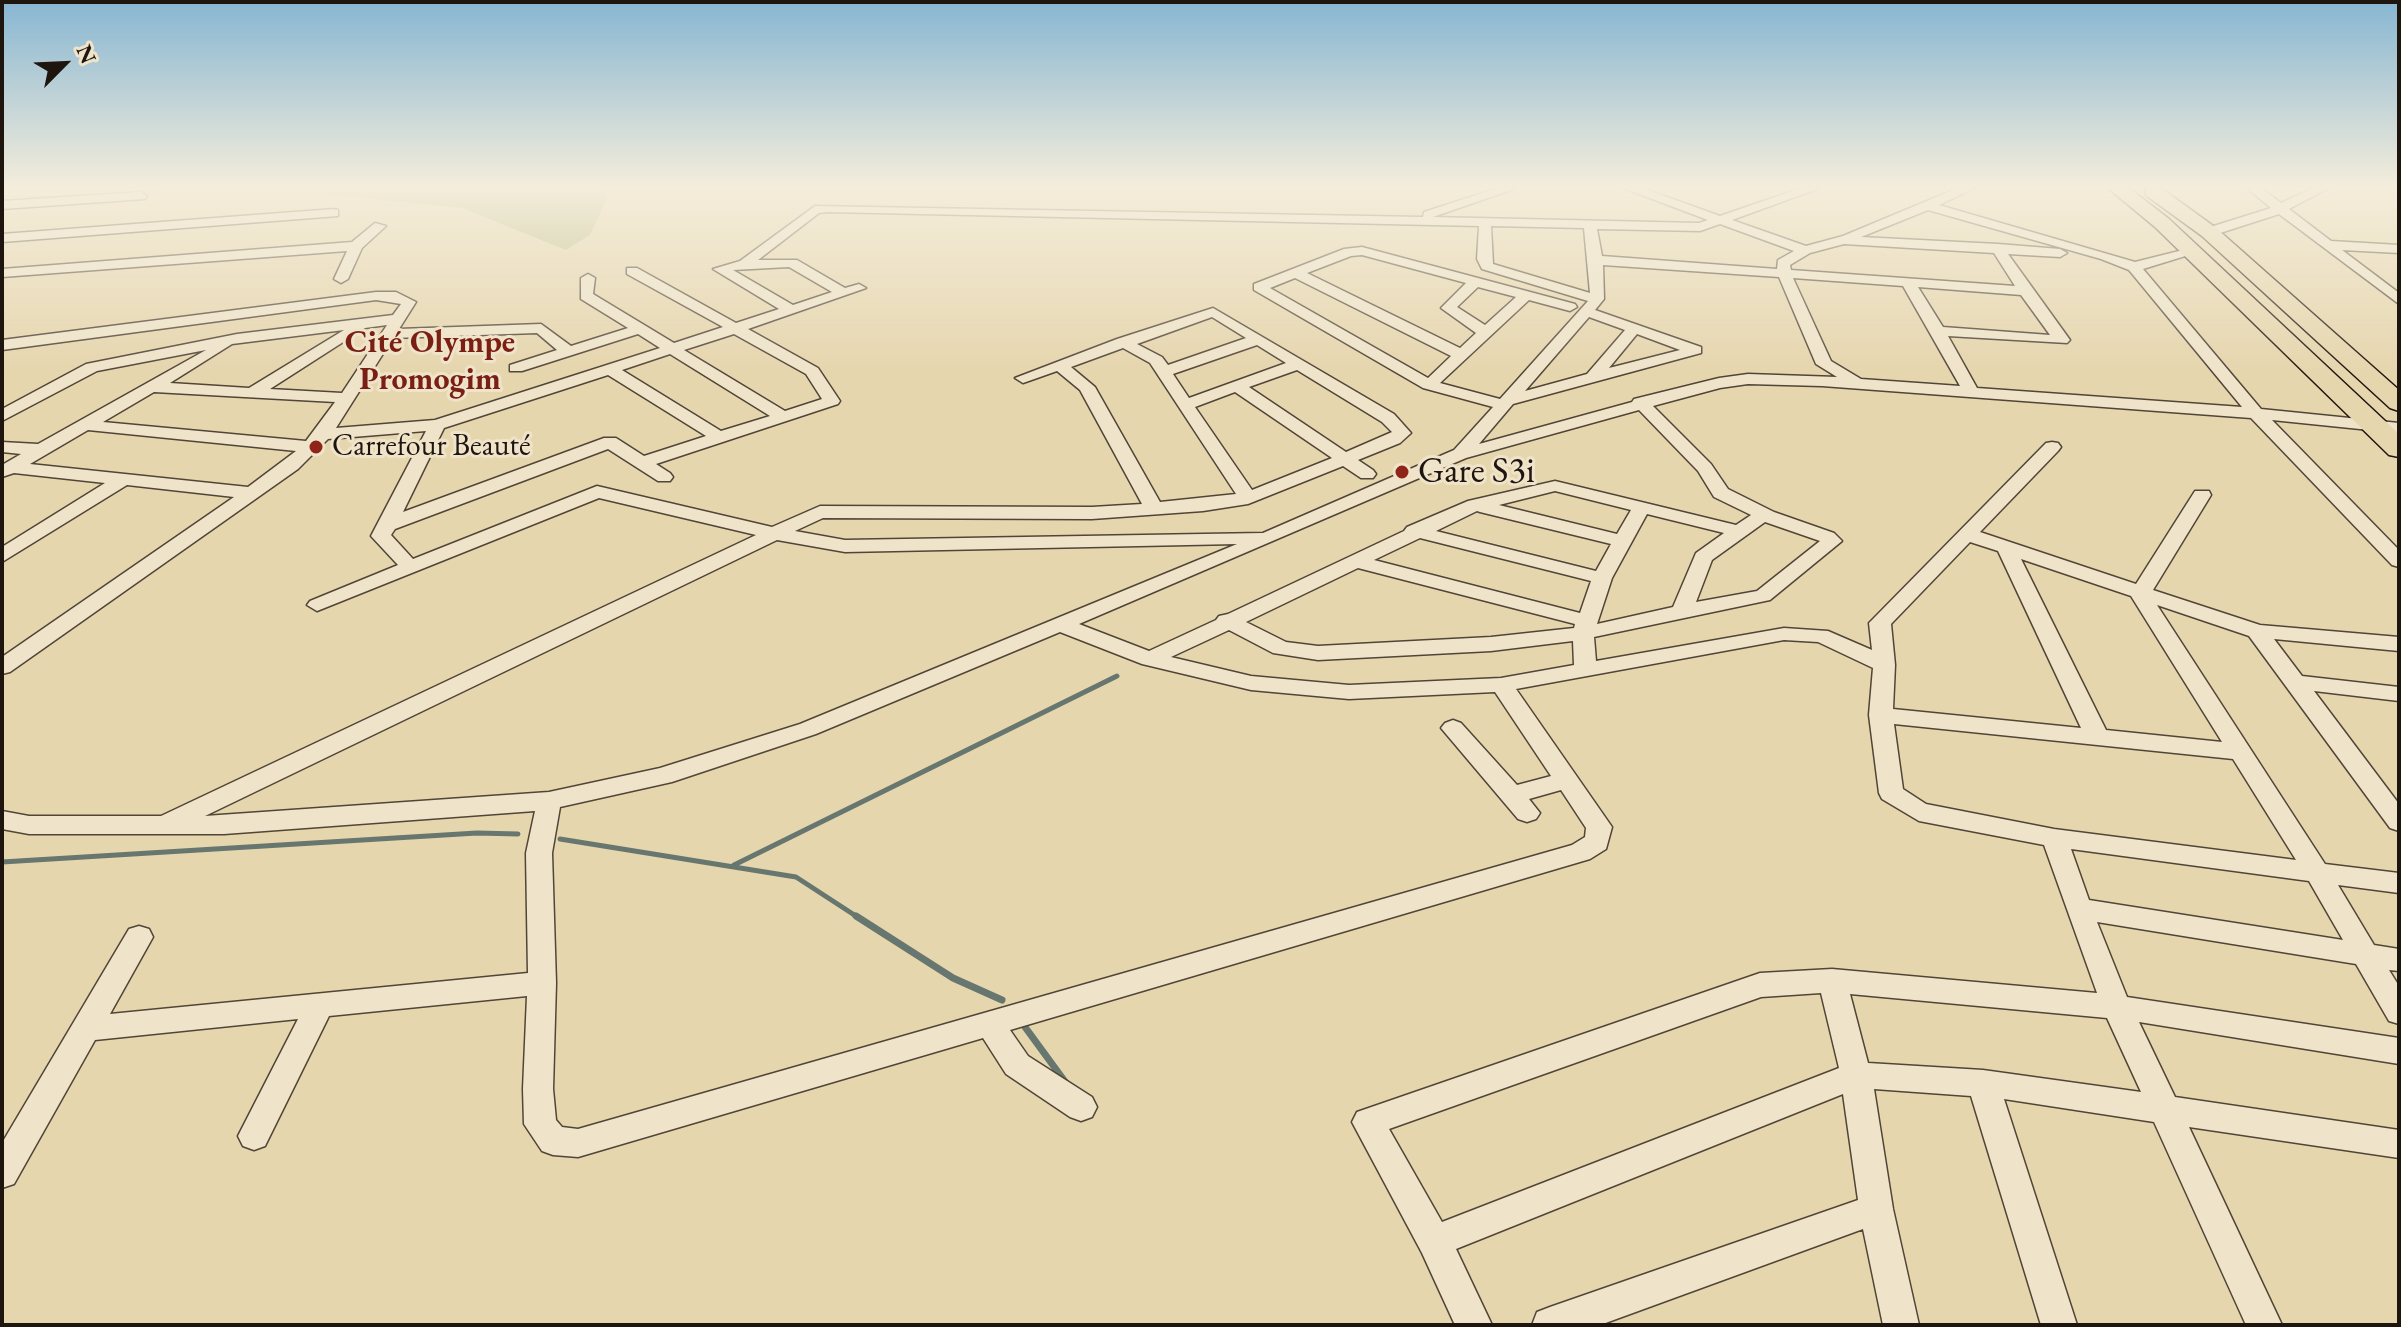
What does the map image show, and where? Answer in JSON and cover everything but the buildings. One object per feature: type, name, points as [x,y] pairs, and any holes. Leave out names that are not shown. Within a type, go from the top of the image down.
[{"type":"highway","points":[[2190,250],[2399,449]]},
{"type":"highway","points":[[2229,250],[2399,403]]},
{"type":"street","points":[[69,268],[90,250]]},
{"type":"street","points":[[2,273],[305,250]]},
{"type":"street","points":[[341,279],[354,250]]},
{"type":"street","points":[[744,264],[762,250]]},
{"type":"street","points":[[1484,250],[1487,266],[1496,271],[1593,305],[1635,328],[1696,350],[1506,402],[1429,385],[1259,287],[1294,272],[1362,251],[1570,307]]},
{"type":"street","points":[[1460,454],[1593,305],[1594,250]]},
{"type":"street","points":[[1805,250],[1783,263],[1784,273],[1824,364],[1862,384]]},
{"type":"street","points":[[1938,331],[2062,340],[1999,250]]},
{"type":"street","points":[[2024,250],[2106,256]]},
{"type":"street","points":[[2084,250],[2134,267],[2256,413],[2399,561]]},
{"type":"street","points":[[2134,267],[2190,250]]},
{"type":"street","points":[[2335,250],[2399,300]]},
{"type":"street","points":[[1596,260],[2025,291]]},
{"type":"street","points":[[85,425],[316,441],[437,425],[675,350],[851,290],[792,263],[744,264],[720,269],[791,310]]},
{"type":"street","points":[[632,271],[812,371],[832,401],[640,463]]},
{"type":"street","points":[[1294,272],[1462,355]]},
{"type":"street","points":[[588,278],[586,296],[785,418]]},
{"type":"street","points":[[1476,281],[1448,308],[1487,333]]},
{"type":"street","points":[[1908,283],[1971,391]]},
{"type":"street","points":[[1429,385],[1526,295]]},
{"type":"street","points":[[2,345],[376,296],[396,296],[409,302],[347,398],[316,441],[292,465],[2,667]]},
{"type":"street","points":[[165,825],[820,512],[1092,513],[1248,498],[1394,439],[1402,433],[1388,418],[1213,312],[1023,378]]},
{"type":"street","points":[[2,416],[92,367],[237,339],[365,324],[541,328],[569,352]]},
{"type":"street","points":[[253,392],[365,324]]},
{"type":"street","points":[[1591,379],[1635,328]]},
{"type":"street","points":[[516,368],[637,330]]},
{"type":"street","points":[[7,469],[237,339]]},
{"type":"street","points":[[1164,372],[1259,339]]},
{"type":"street","points":[[1122,342],[1156,360],[1248,498]]},
{"type":"street","points":[[1185,405],[1300,363]]},
{"type":"street","points":[[1059,365],[1087,387],[1154,508]]},
{"type":"street","points":[[611,370],[722,439]]},
{"type":"street","points":[[2,820],[29,825],[224,825],[549,801],[663,776],[808,729],[1271,537],[1460,454],[1640,402],[1748,379],[1971,391],[2256,413],[2399,428]]},
{"type":"street","points":[[1237,386],[1367,474]]},
{"type":"street","points":[[151,387],[347,398]]},
{"type":"street","points":[[1226,620],[1281,648],[1318,653],[1491,644],[1763,596],[1832,541],[1721,493],[1705,468],[1640,402]]},
{"type":"street","points":[[410,567],[381,536],[416,472],[437,425]]},
{"type":"street","points":[[387,525],[610,442],[664,477]]},
{"type":"street","points":[[2,447],[42,450]]},
{"type":"street","points":[[2052,447],[1880,623],[1884,665],[1881,715],[1891,793],[1919,812],[2054,838],[2399,883]]},
{"type":"street","points":[[7,469],[252,493]]},
{"type":"street","points":[[2,556],[122,480]]},
{"type":"street","points":[[1150,659],[1414,531],[1475,505],[1555,486],[1737,531]]},
{"type":"street","points":[[317,605],[597,492],[771,533],[845,546],[1271,537]]},
{"type":"street","points":[[2140,594],[2202,495]]},
{"type":"street","points":[[1475,505],[1623,541]]},
{"type":"street","points":[[1586,672],[1585,627],[1602,578],[1642,507]]},
{"type":"street","points":[[957,543],[966,512]]},
{"type":"street","points":[[1682,611],[1703,557],[1737,531],[1766,515]]},
{"type":"street","points":[[1414,531],[1602,578]]},
{"type":"street","points":[[1966,534],[2257,631],[2399,644]]},
{"type":"street","points":[[2006,548],[2097,736]]},
{"type":"street","points":[[1353,561],[1585,627]]},
{"type":"street","points":[[2140,594],[2317,872],[2399,1012]]},
{"type":"street","points":[[1061,625],[1150,659],[1251,683],[1349,692],[1501,685],[1784,634],[1820,636],[1844,644],[1884,665]]},
{"type":"street","points":[[2257,631],[2399,822]]},
{"type":"street","points":[[2295,682],[2399,694]]},
{"type":"street","points":[[549,801],[539,853],[542,983],[538,1089],[540,1124],[553,1141],[578,1143],[1581,852],[1597,842],[1599,827],[1501,685]]},
{"type":"street","points":[[1881,715],[2240,752]]},
{"type":"street","points":[[1453,728],[1519,804],[1567,780]]},
{"type":"street","points":[[2054,838],[2117,1007],[2264,1325]]},
{"type":"street","points":[[2078,909],[2399,960]]},
{"type":"street","points":[[2,1173],[89,1028],[139,937]]},
{"type":"street","points":[[1832,981],[1856,1075],[1876,1209],[1901,1325]]},
{"type":"street","points":[[1474,1325],[1434,1241],[1368,1122],[1760,985],[1832,981],[2117,1007],[2399,1051]]},
{"type":"street","points":[[89,1028],[542,983]]},
{"type":"street","points":[[254,1136],[319,1006]]},
{"type":"street","points":[[989,1023],[1017,1065],[1081,1107]]},
{"type":"street","points":[[1434,1241],[1856,1075],[1983,1083],[2399,1144]]},
{"type":"street","points":[[1983,1083],[2059,1325]]},
{"type":"street","points":[[1550,1325],[1876,1209]]},
{"type":"waterway","points":[[734,865],[1117,676]]},
{"type":"waterway","points":[[2,862],[477,833],[518,834]]},
{"type":"waterway","points":[[560,839],[796,877],[859,918]]},
{"type":"waterway","points":[[856,916],[953,978],[1002,1000]]},
{"type":"waterway","points":[[1025,1027],[1066,1083]]},
{"type":"place","name":"Carrefour Beauté","points":[[316,447]]},
{"type":"place","name":"Gare S3i","points":[[1402,472]]},
{"type":"district","name":"Cité Olympe Promogim","points":[[430,362]]}]
